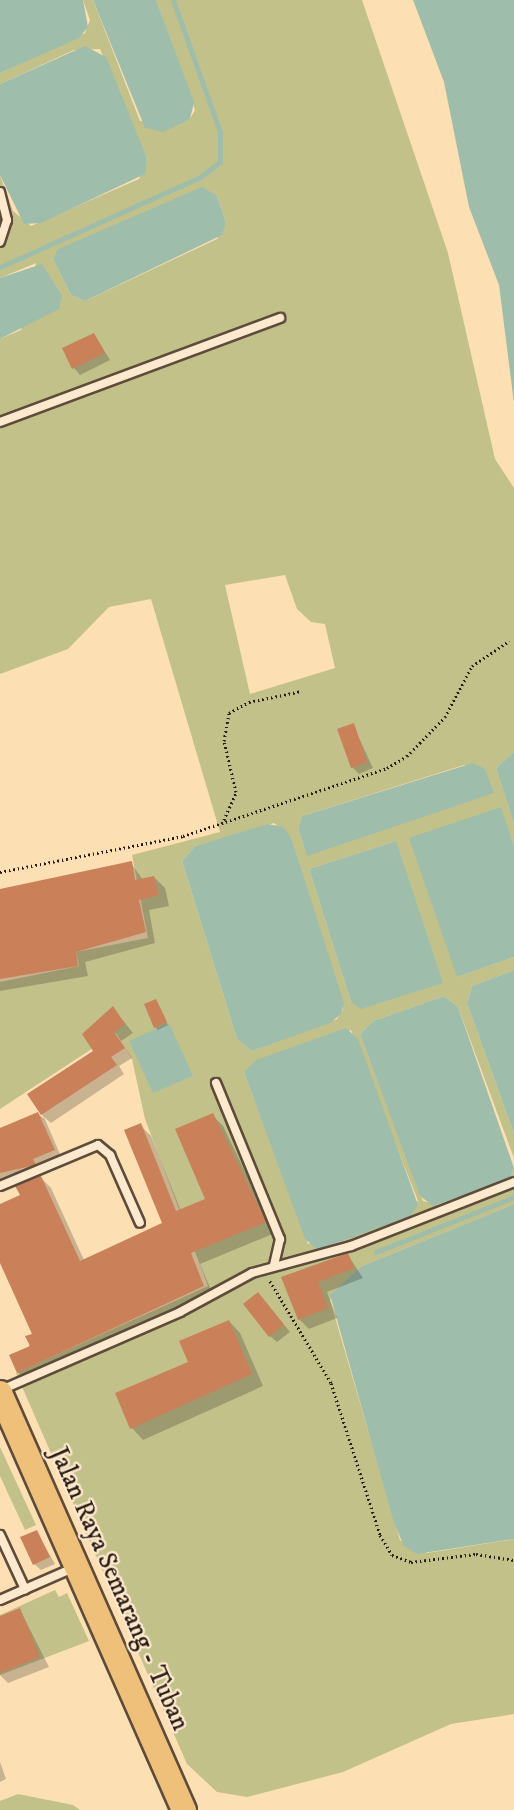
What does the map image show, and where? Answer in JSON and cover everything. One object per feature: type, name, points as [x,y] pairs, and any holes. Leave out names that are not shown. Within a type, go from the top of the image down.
[{"type":"highway","name":"Jalan Raya Semarang - Tuban","points":[[0,1392],[79,1565],[184,1810]]},
{"type":"lane","points":[[0,192],[7,220],[0,242]]},
{"type":"lane","points":[[0,422],[280,318]]},
{"type":"lane","points":[[216,1083],[280,1239],[274,1265]]},
{"type":"lane","points":[[0,1186],[98,1145],[110,1155],[140,1223]]},
{"type":"lane","points":[[0,1392],[274,1265],[351,1246],[514,1182]]},
{"type":"lane","points":[[0,1535],[25,1589]]},
{"type":"lane","points":[[0,1600],[79,1565]]},
{"type":"path","points":[[0,872],[221,825],[353,782],[407,756],[445,717],[472,666],[509,640]]},
{"type":"path","points":[[221,825],[231,813],[236,792],[224,741],[229,713],[249,702],[302,691]]},
{"type":"path","points":[[274,1265],[270,1283],[275,1297],[331,1383],[380,1535],[392,1556],[411,1562],[476,1554],[514,1560]]},
{"type":"shaded area","points":[[0,0],[83,0],[88,27],[79,38],[0,73]]},
{"type":"shaded area","points":[[83,0],[93,0],[140,121],[190,119],[195,110],[156,0],[362,0],[448,253],[495,459],[514,488],[514,752],[496,768],[514,824],[514,846],[500,807],[457,977],[514,957],[514,970],[472,986],[467,1003],[514,1134],[514,1158],[458,1007],[444,996],[373,1021],[360,1034],[423,1201],[440,1205],[509,1180],[514,1168],[514,1204],[362,1266],[330,1300],[400,1540],[427,1553],[514,1539],[514,1714],[451,1724],[343,1772],[247,1797],[217,1792],[187,1764],[16,1373],[208,1286],[145,1119],[132,1059],[116,1033],[0,1109],[0,982],[79,966],[76,952],[148,938],[132,855],[220,832],[151,599],[109,607],[68,649],[0,674],[0,339],[21,330],[36,263],[0,278],[0,175],[13,211],[31,226],[139,179],[147,158],[100,49],[74,50],[0,84],[0,73],[85,33],[90,20]],"holes":[[[217,196],[226,222],[217,239],[85,301],[71,295],[53,259]],[[285,575],[297,609],[311,622],[325,624],[335,668],[250,694],[225,585]],[[464,765],[485,769],[487,777],[307,855],[298,828],[302,816]],[[274,823],[291,837],[343,1009],[337,1019],[252,1051],[237,1039],[182,861],[195,846]],[[396,841],[351,1002],[309,869]],[[351,1030],[418,1201],[308,1244],[244,1072]]]},
{"type":"shaded area","points":[[93,0],[156,0],[194,102],[190,119],[163,132],[145,128]]},
{"type":"shaded area","points":[[413,0],[514,0],[514,403],[499,285],[469,207],[444,82]]},
{"type":"shaded area","points":[[85,46],[106,57],[147,158],[145,174],[41,223],[24,224],[0,175],[0,84]]},
{"type":"shaded area","points":[[202,187],[217,196],[226,222],[222,235],[85,301],[71,295],[53,259],[58,249]]},
{"type":"shaded area","points":[[42,264],[62,296],[59,309],[0,339],[0,278]]},
{"type":"shaded area","points":[[514,752],[514,824],[496,768]]},
{"type":"shaded area","points":[[473,763],[485,769],[494,793],[307,856],[298,828],[302,816]]},
{"type":"shaded area","points":[[501,807],[514,846],[514,957],[457,977],[409,838]]},
{"type":"shaded area","points":[[268,824],[283,827],[291,837],[344,1003],[341,1014],[330,1023],[252,1051],[237,1039],[182,861],[195,846]]},
{"type":"shaded area","points":[[396,841],[443,983],[361,1009],[351,1002],[309,869]]},
{"type":"shaded area","points":[[514,970],[514,1134],[467,1003],[472,986]]},
{"type":"shaded area","points":[[444,996],[458,1007],[514,1168],[509,1180],[433,1206],[420,1196],[360,1034],[373,1021]]},
{"type":"shaded area","points":[[169,1023],[193,1076],[153,1093],[129,1041]]},
{"type":"shaded area","points":[[346,1028],[358,1039],[418,1205],[410,1216],[318,1250],[305,1239],[244,1072],[256,1060]]},
{"type":"shaded area","points":[[514,1204],[514,1539],[417,1554],[404,1546],[394,1523],[330,1295],[362,1266]]},
{"type":"shaded area","points":[[0,1447],[36,1525],[25,1530],[0,1476]]},
{"type":"shaded area","points":[[55,1590],[59,1597],[67,1593],[89,1641],[0,1675],[0,1615]]},
{"type":"shaded area","points":[[18,1794],[73,1805],[80,1810],[0,1810],[0,1801]]},
{"type":"building","points":[[94,333],[105,353],[72,369],[62,348]]},
{"type":"building","points":[[354,723],[367,762],[351,768],[337,729]]},
{"type":"building","points":[[132,861],[135,880],[154,876],[159,895],[139,900],[146,932],[76,952],[78,966],[0,979],[0,889]]},
{"type":"building","points":[[156,999],[167,1022],[154,1028],[144,1004]]},
{"type":"building","points":[[113,1006],[125,1024],[114,1032],[125,1048],[111,1057],[117,1065],[41,1115],[27,1094],[93,1051],[82,1034]]},
{"type":"building","points":[[38,1112],[55,1150],[33,1159],[36,1165],[0,1173],[0,1128]]},
{"type":"building","points":[[213,1113],[266,1222],[191,1253],[204,1286],[17,1373],[9,1355],[30,1346],[25,1336],[32,1334],[0,1263],[0,1204],[20,1195],[15,1186],[41,1176],[80,1261],[162,1223],[124,1130],[141,1123],[176,1211],[205,1199],[175,1129]]},
{"type":"building","points":[[348,1253],[354,1268],[318,1282],[328,1308],[298,1320],[281,1277]]},
{"type":"building","points":[[258,1292],[284,1325],[269,1337],[243,1304]]},
{"type":"building","points":[[229,1320],[252,1374],[130,1429],[115,1393],[188,1362],[179,1341]]},
{"type":"building","points":[[37,1530],[50,1557],[33,1565],[20,1537]]},
{"type":"building","points":[[20,1608],[40,1657],[0,1673],[0,1616]]},
{"type":"waterway","points":[[0,267],[200,177],[220,162],[220,132],[173,0]]},
{"type":"waterway","points":[[376,1252],[514,1197]]}]
